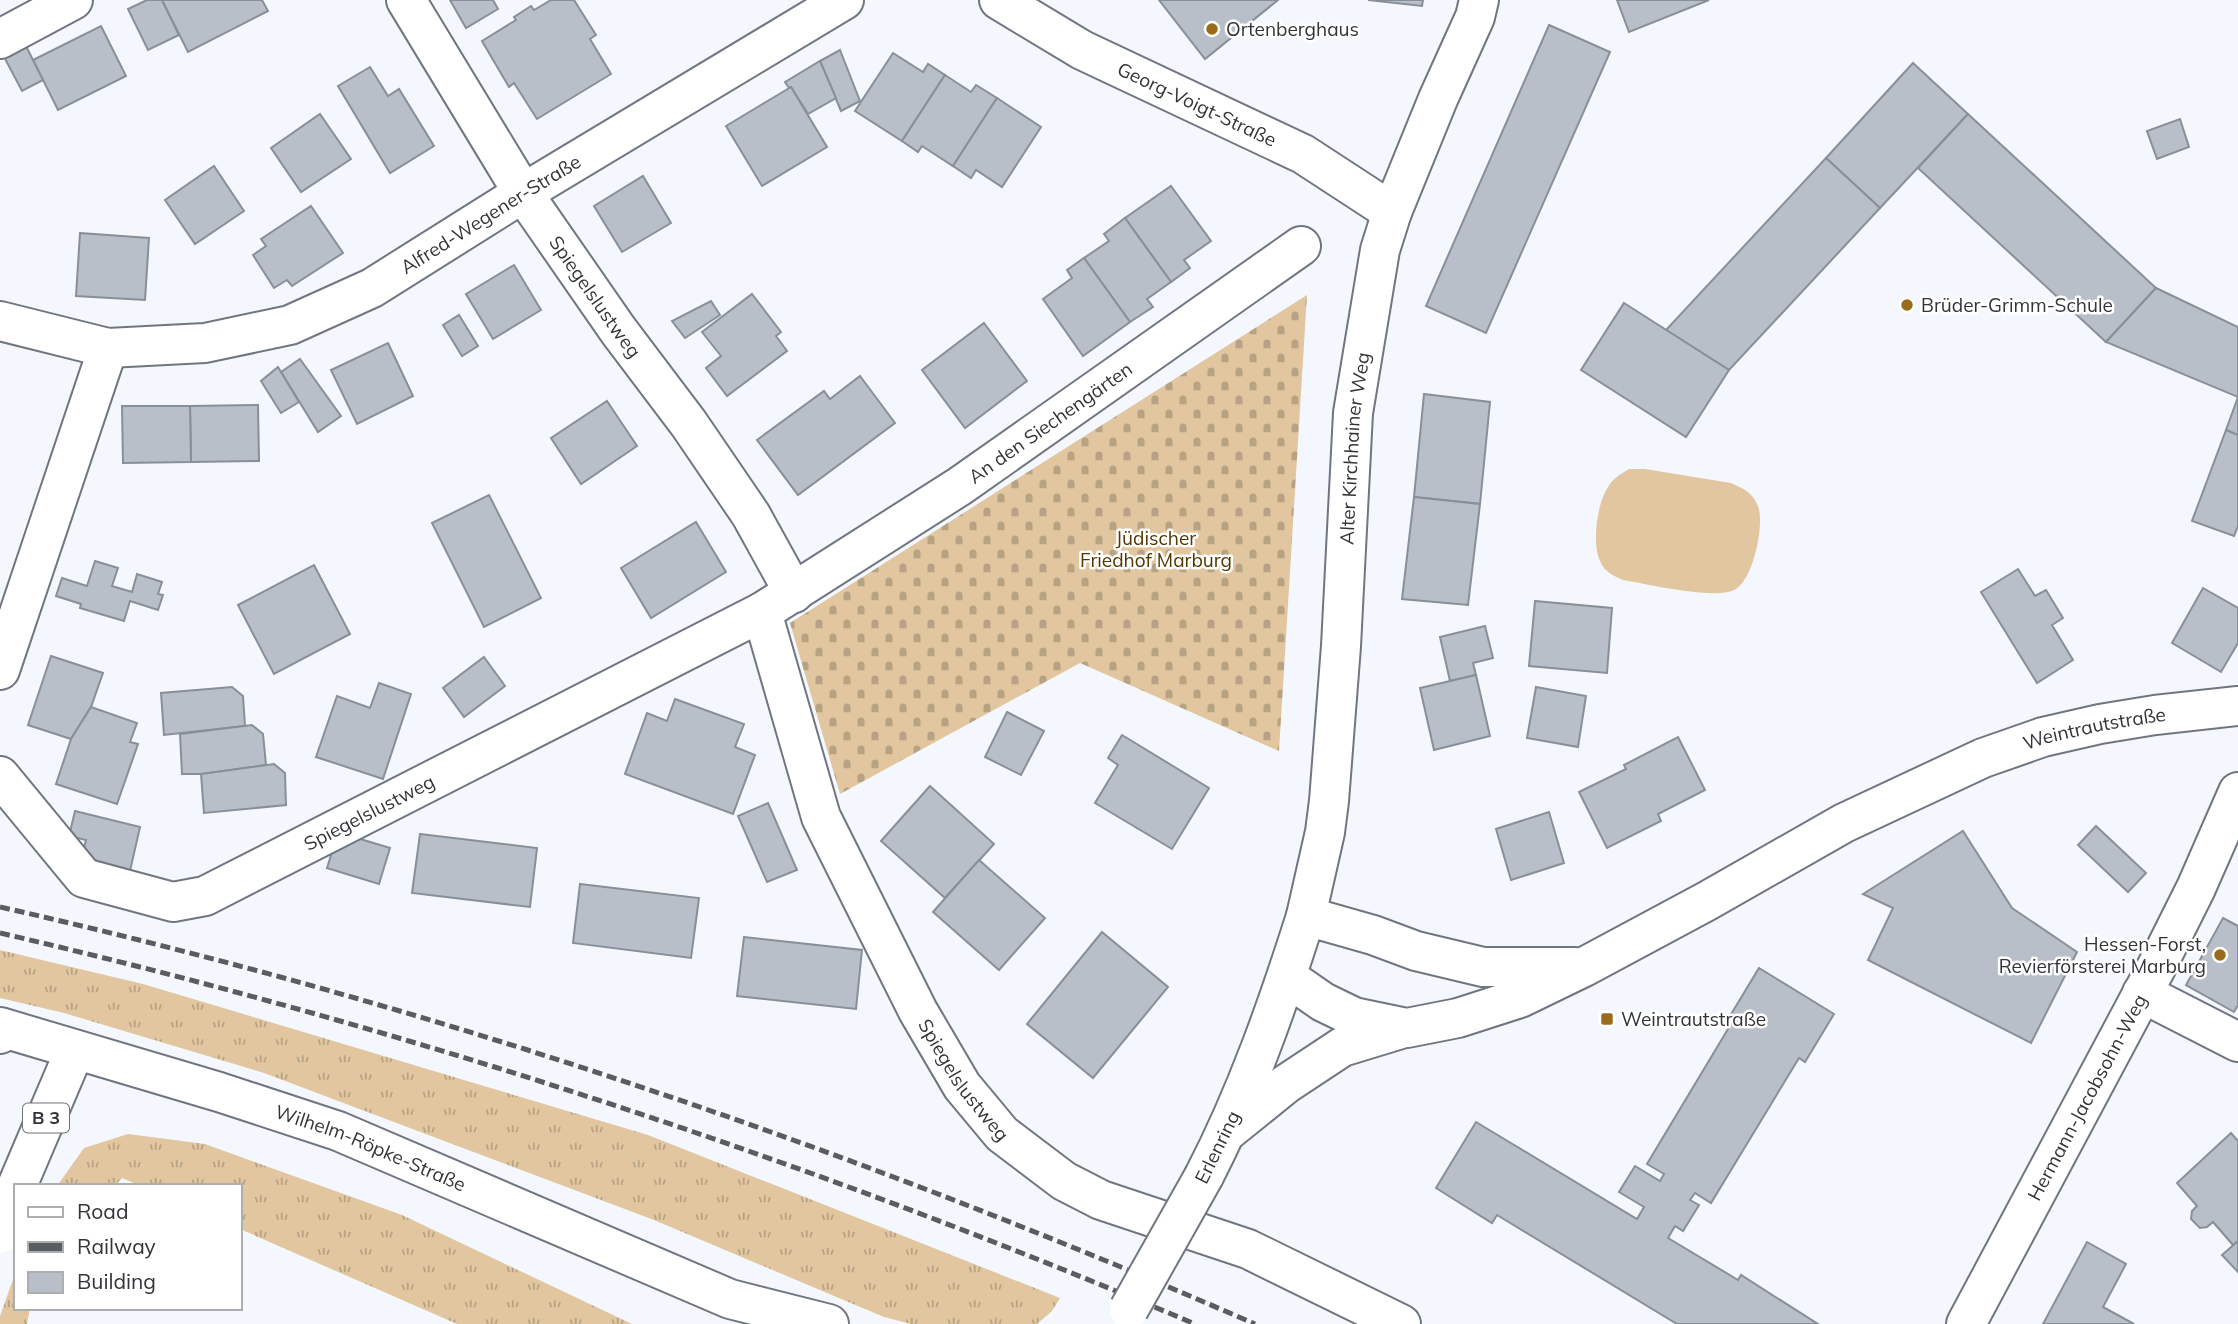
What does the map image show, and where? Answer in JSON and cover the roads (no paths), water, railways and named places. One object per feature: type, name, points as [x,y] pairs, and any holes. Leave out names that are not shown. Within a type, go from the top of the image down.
[{"type":"main road","points":[[0,39],[73,0]]},
{"type":"main road","name":"Spiegelslustweg","points":[[0,776],[84,878],[173,902],[205,896],[762,612],[794,593],[744,503],[618,330],[523,193],[406,0]]},
{"type":"main road","name":"Alfred-Wegener-Straße","points":[[0,321],[108,348],[205,343],[290,325],[372,288],[523,193],[844,0]]},
{"type":"main road","name":"Georg-Voigt-Straße","points":[[999,0],[1082,50],[1303,154],[1392,212]]},
{"type":"main road","name":"Alter Kirchhainer Weg","points":[[1287,977],[1306,916],[1325,832],[1329,801],[1341,646],[1353,413],[1380,250],[1392,212],[1475,16],[1479,0]]},
{"type":"main road","name":"An den Siechengärten","points":[[794,593],[960,486],[1301,246]]},
{"type":"main road","points":[[0,670],[108,348]]},
{"type":"main road","name":"Spiegelslustweg","points":[[762,612],[821,817],[918,1011],[962,1086],[1002,1134],[1064,1181],[1101,1200],[1248,1249],[1401,1324]]},
{"type":"main road","name":"Weintrautstraße","points":[[1287,977],[1323,1002],[1354,1017],[1407,1028],[1458,1017],[1520,998],[1584,967],[1844,823],[1983,758],[2043,737],[2100,724],[2238,706]]},
{"type":"main road","name":"Hermann-Jacobsohn-Weg","points":[[1966,1324],[2196,888],[2238,792]]},
{"type":"main road","name":"Weintrautstraße","points":[[1306,916],[1373,935],[1416,951],[1483,967],[1584,967]]},
{"type":"main road","name":"Erlenring","points":[[1121,1319],[1227,1131],[1287,977]]},
{"type":"main road","points":[[2142,993],[2238,1042]]},
{"type":"main road","points":[[1227,1131],[1286,1084],[1342,1047],[1407,1028]]},
{"type":"main road","name":"Wilhelm-Röpke-Straße","points":[[1,1030],[75,1049],[338,1130],[730,1298],[829,1324]]},
{"type":"main road","name":"B 3","points":[[19,1184],[75,1049]]},
{"type":"main road","name":"Wilhelm-Röpke-Straße","points":[[730,1298],[764,1324]]},
{"type":"railway","points":[[0,907],[321,988],[638,1086],[949,1198],[1255,1324]]},
{"type":"railway","points":[[0,933],[305,1011],[606,1103],[903,1207],[1195,1324]]},
{"type":"place","name":"Ortenberghaus","points":[[1212,29]]},
{"type":"place","name":"Brüder-Grimm-Schule","points":[[1907,305]]},
{"type":"place","name":"Hessen-Forst, Revierförsterei Marburg","points":[[2220,955]]},
{"type":"place","name":"Weintrautstraße","points":[[1607,1019]]},
{"type":"park label","name":"Jüdischer Friedhof Marburg","points":[[1156,549]]}]
